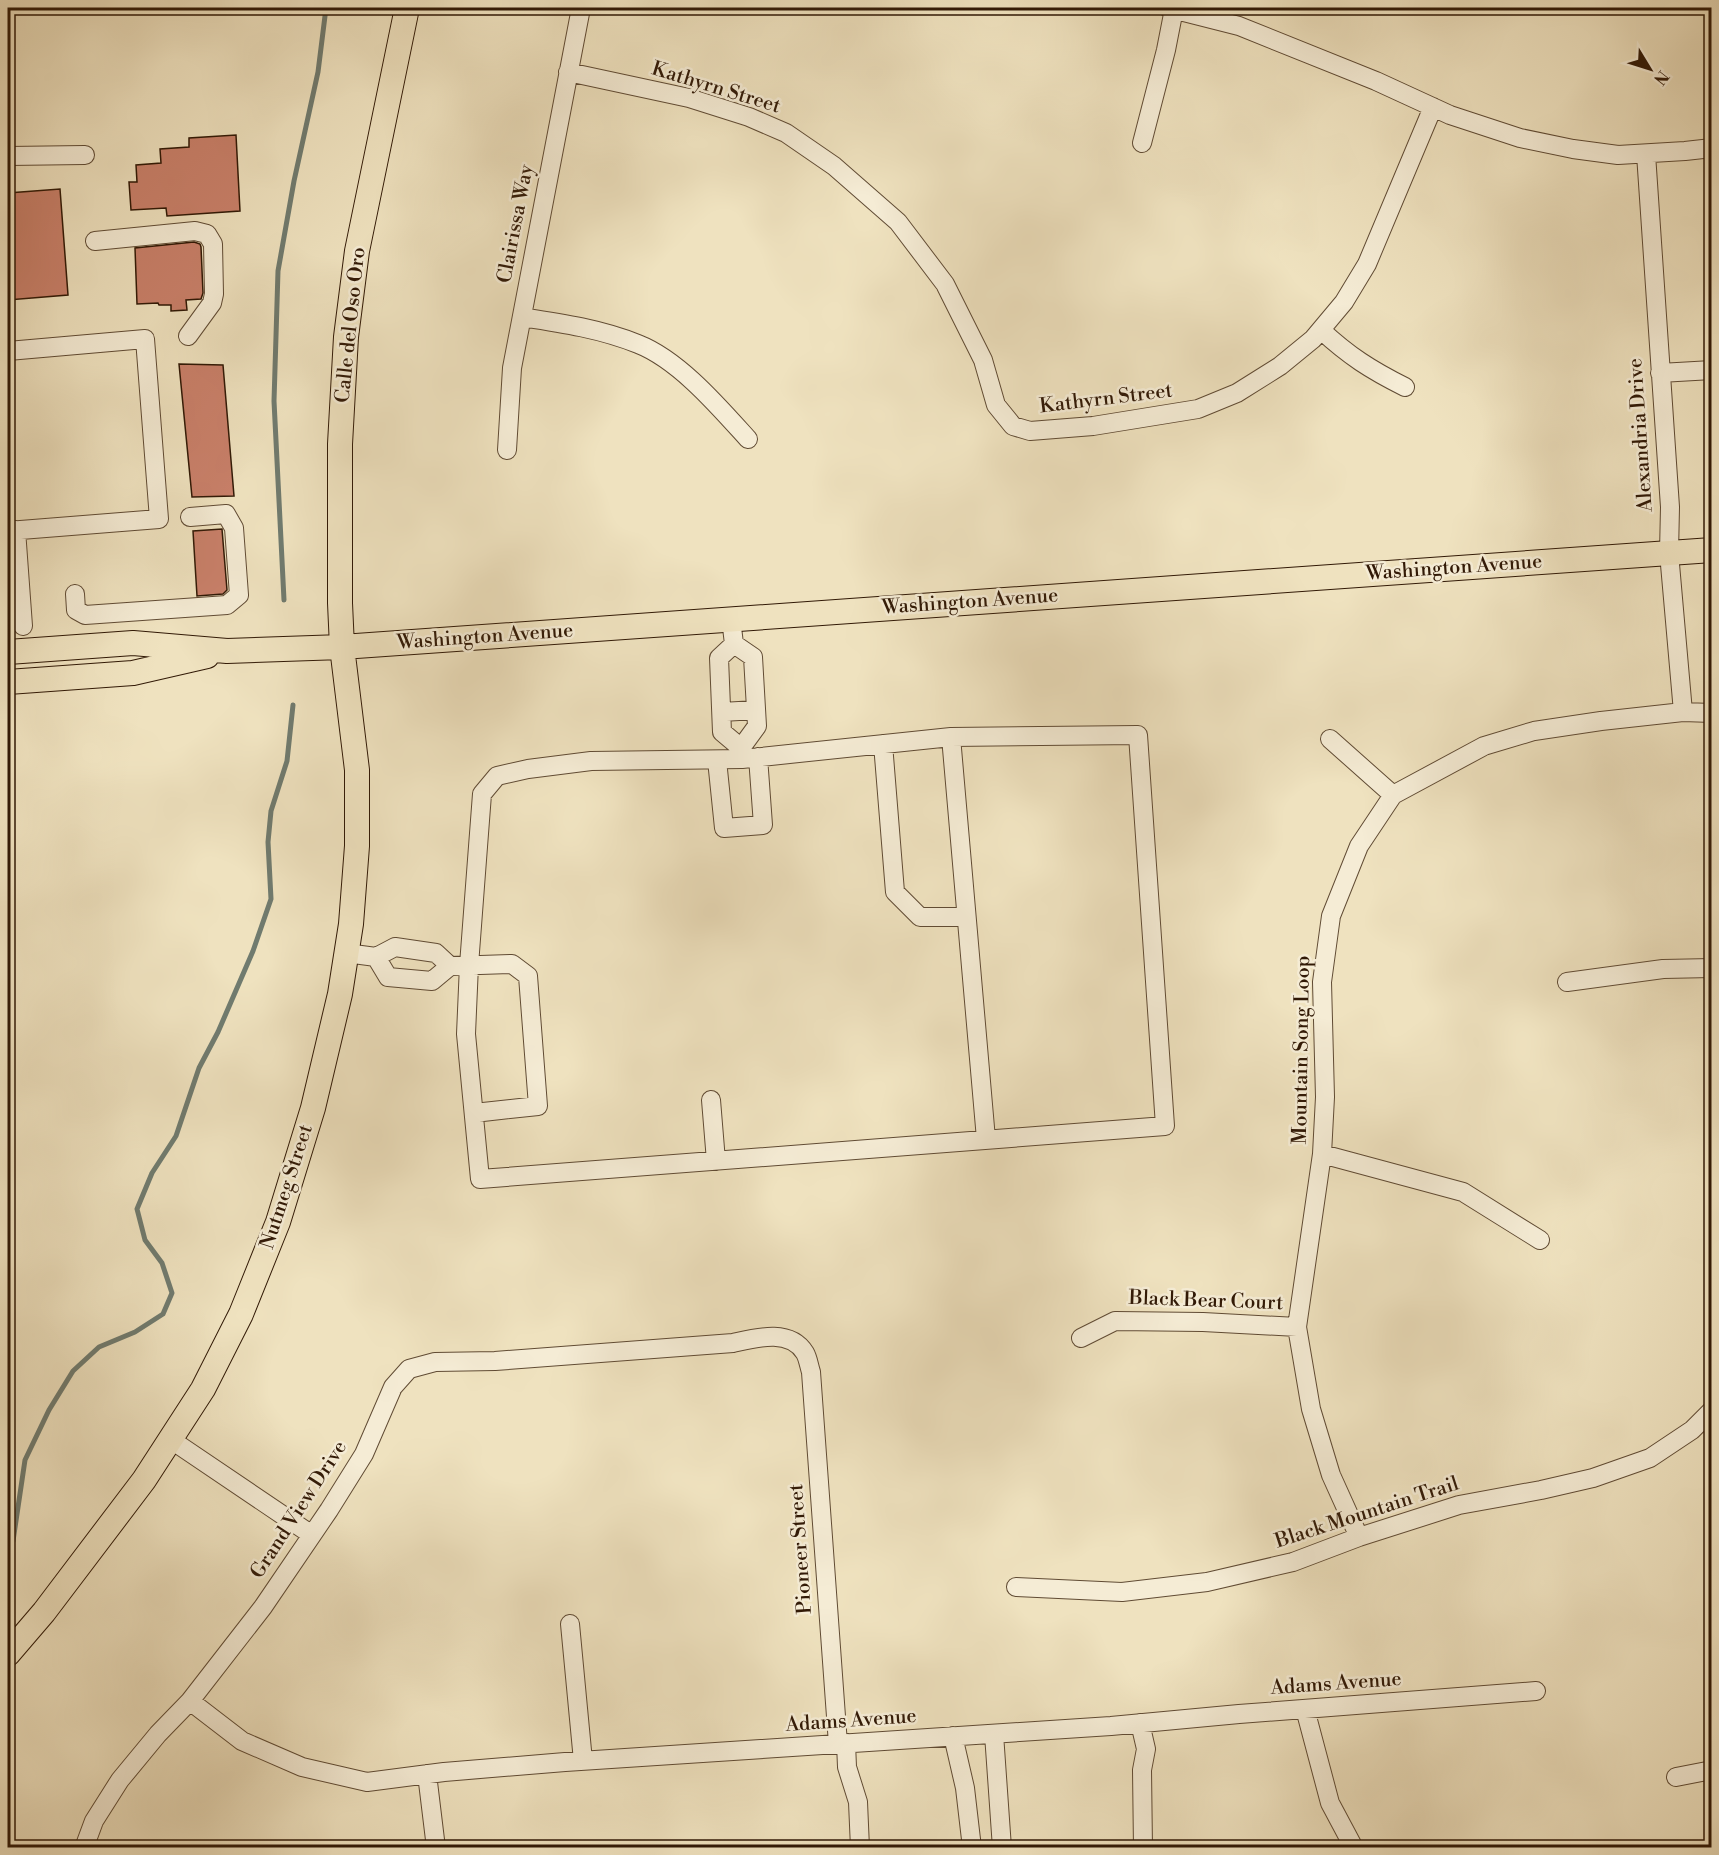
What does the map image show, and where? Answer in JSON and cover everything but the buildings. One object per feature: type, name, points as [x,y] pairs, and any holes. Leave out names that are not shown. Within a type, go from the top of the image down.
[{"type":"main road","name":"Calle del Oso Oro","points":[[342,647],[340,444],[346,337],[359,240],[406,8]]},
{"type":"main road","name":"Washington Avenue","points":[[13,656],[133,643],[227,651],[342,647],[1712,550]]},
{"type":"main road","name":"Nutmeg Street","points":[[8,1654],[44,1612],[144,1480],[203,1389],[241,1314],[278,1222],[313,1108],[340,994],[346,953],[357,846],[357,770],[342,647]]},
{"type":"main road","name":"Washington Avenue","points":[[8,682],[133,673],[227,651]]},
{"type":"street","name":"Clairissa Way","points":[[507,450],[513,368],[581,8]]},
{"type":"street","points":[[1142,143],[1161,70],[1171,8],[1239,26],[1376,81],[1450,115],[1520,138],[1573,150],[1618,155],[1712,148]]},
{"type":"street","name":"Kathyrn Street","points":[[568,72],[689,99],[749,117],[786,133],[834,166],[898,222],[945,284],[983,360],[996,405],[1013,426],[1030,430],[1093,426],[1198,409],[1237,393],[1280,366],[1313,339],[1344,302],[1367,264],[1433,107]]},
{"type":"street","name":"Alexandria Drive","points":[[1646,154],[1670,507],[1669,553],[1683,712]]},
{"type":"street","points":[[8,156],[85,155]]},
{"type":"street","points":[[95,241],[195,231],[207,234],[213,244],[214,294],[212,303],[188,336]]},
{"type":"street","points":[[522,317],[585,328],[639,345],[676,367],[719,407],[748,439]]},
{"type":"street","points":[[1320,330],[1367,368],[1405,387]]},
{"type":"street","points":[[8,351],[145,339],[159,519],[12,531],[23,626]]},
{"type":"street","points":[[1660,373],[1712,370]]},
{"type":"street","points":[[75,594],[76,610],[85,615],[227,606],[239,595],[234,528],[226,514],[190,517]]},
{"type":"street","points":[[717,760],[724,828],[763,825],[747,755],[757,726],[753,657],[734,644],[731,619]]},
{"type":"street","points":[[734,644],[719,658],[722,732],[747,755]]},
{"type":"street","points":[[722,712],[756,710]]},
{"type":"street","name":"Mountain Song Loop","points":[[1359,1537],[1331,1475],[1311,1409],[1297,1328],[1322,1154],[1325,1097],[1322,982],[1331,916],[1359,846],[1394,795],[1484,746],[1534,731],[1683,712],[1712,712]]},
{"type":"street","points":[[1138,735],[1165,1126],[480,1179],[466,1034],[482,794],[497,776],[528,769],[591,761],[717,760],[747,755],[951,737],[1138,735]]},
{"type":"street","points":[[951,737],[986,1140]]},
{"type":"street","points":[[1330,739],[1394,795]]},
{"type":"street","points":[[883,744],[895,892],[920,917],[966,916]]},
{"type":"street","points":[[346,953],[375,957],[395,947],[436,953],[450,966]]},
{"type":"street","points":[[411,979],[415,950]]},
{"type":"street","points":[[375,957],[388,977],[432,981],[450,966],[469,964],[512,964],[528,976],[538,1106],[474,1113]]},
{"type":"street","points":[[1567,982],[1663,969],[1712,969]]},
{"type":"street","points":[[711,1100],[716,1161]]},
{"type":"street","points":[[1322,1154],[1462,1192],[1540,1240]]},
{"type":"street","name":"Black Bear Court","points":[[1081,1338],[1115,1321],[1203,1322],[1297,1328]]},
{"type":"street","name":"Grand View Drive","points":[[84,1848],[94,1821],[120,1780],[158,1734],[190,1701],[263,1607],[312,1535],[364,1454],[393,1387],[409,1369],[435,1362],[495,1361],[733,1343],[766,1336],[789,1338],[805,1352]]},
{"type":"street","name":"Pioneer Street","points":[[805,1352],[811,1372],[842,1744],[858,1802],[861,1848]]},
{"type":"street","name":"Black Mountain Trail","points":[[1016,1587],[1122,1592],[1208,1582],[1293,1562],[1359,1537],[1459,1505],[1593,1478],[1650,1458],[1692,1430],[1712,1410]]},
{"type":"street","points":[[170,1439],[312,1535]]},
{"type":"street","points":[[570,1624],[583,1761]]},
{"type":"street","name":"Adams Avenue","points":[[190,1701],[242,1742],[302,1767],[368,1782],[427,1774],[583,1761],[994,1734],[1536,1691]]},
{"type":"street","points":[[1305,1709],[1330,1803],[1354,1848]]},
{"type":"street","points":[[1140,1723],[1146,1749],[1142,1770],[1143,1848]]},
{"type":"street","points":[[994,1734],[1002,1848]]},
{"type":"street","points":[[953,1736],[965,1788],[972,1848]]},
{"type":"street","points":[[1676,1777],[1712,1770]]},
{"type":"street","points":[[427,1774],[435,1848]]},
{"type":"waterway","points":[[284,600],[274,401],[278,271],[294,181],[318,72],[326,8]]},
{"type":"waterway","points":[[8,1555],[13,1541],[25,1460],[49,1410],[73,1371],[99,1347],[135,1332],[163,1314],[172,1293],[162,1263],[145,1240],[137,1209],[152,1173],[176,1136],[199,1068],[218,1032],[253,951],[271,899],[268,842],[271,811],[287,761],[293,705]]}]
